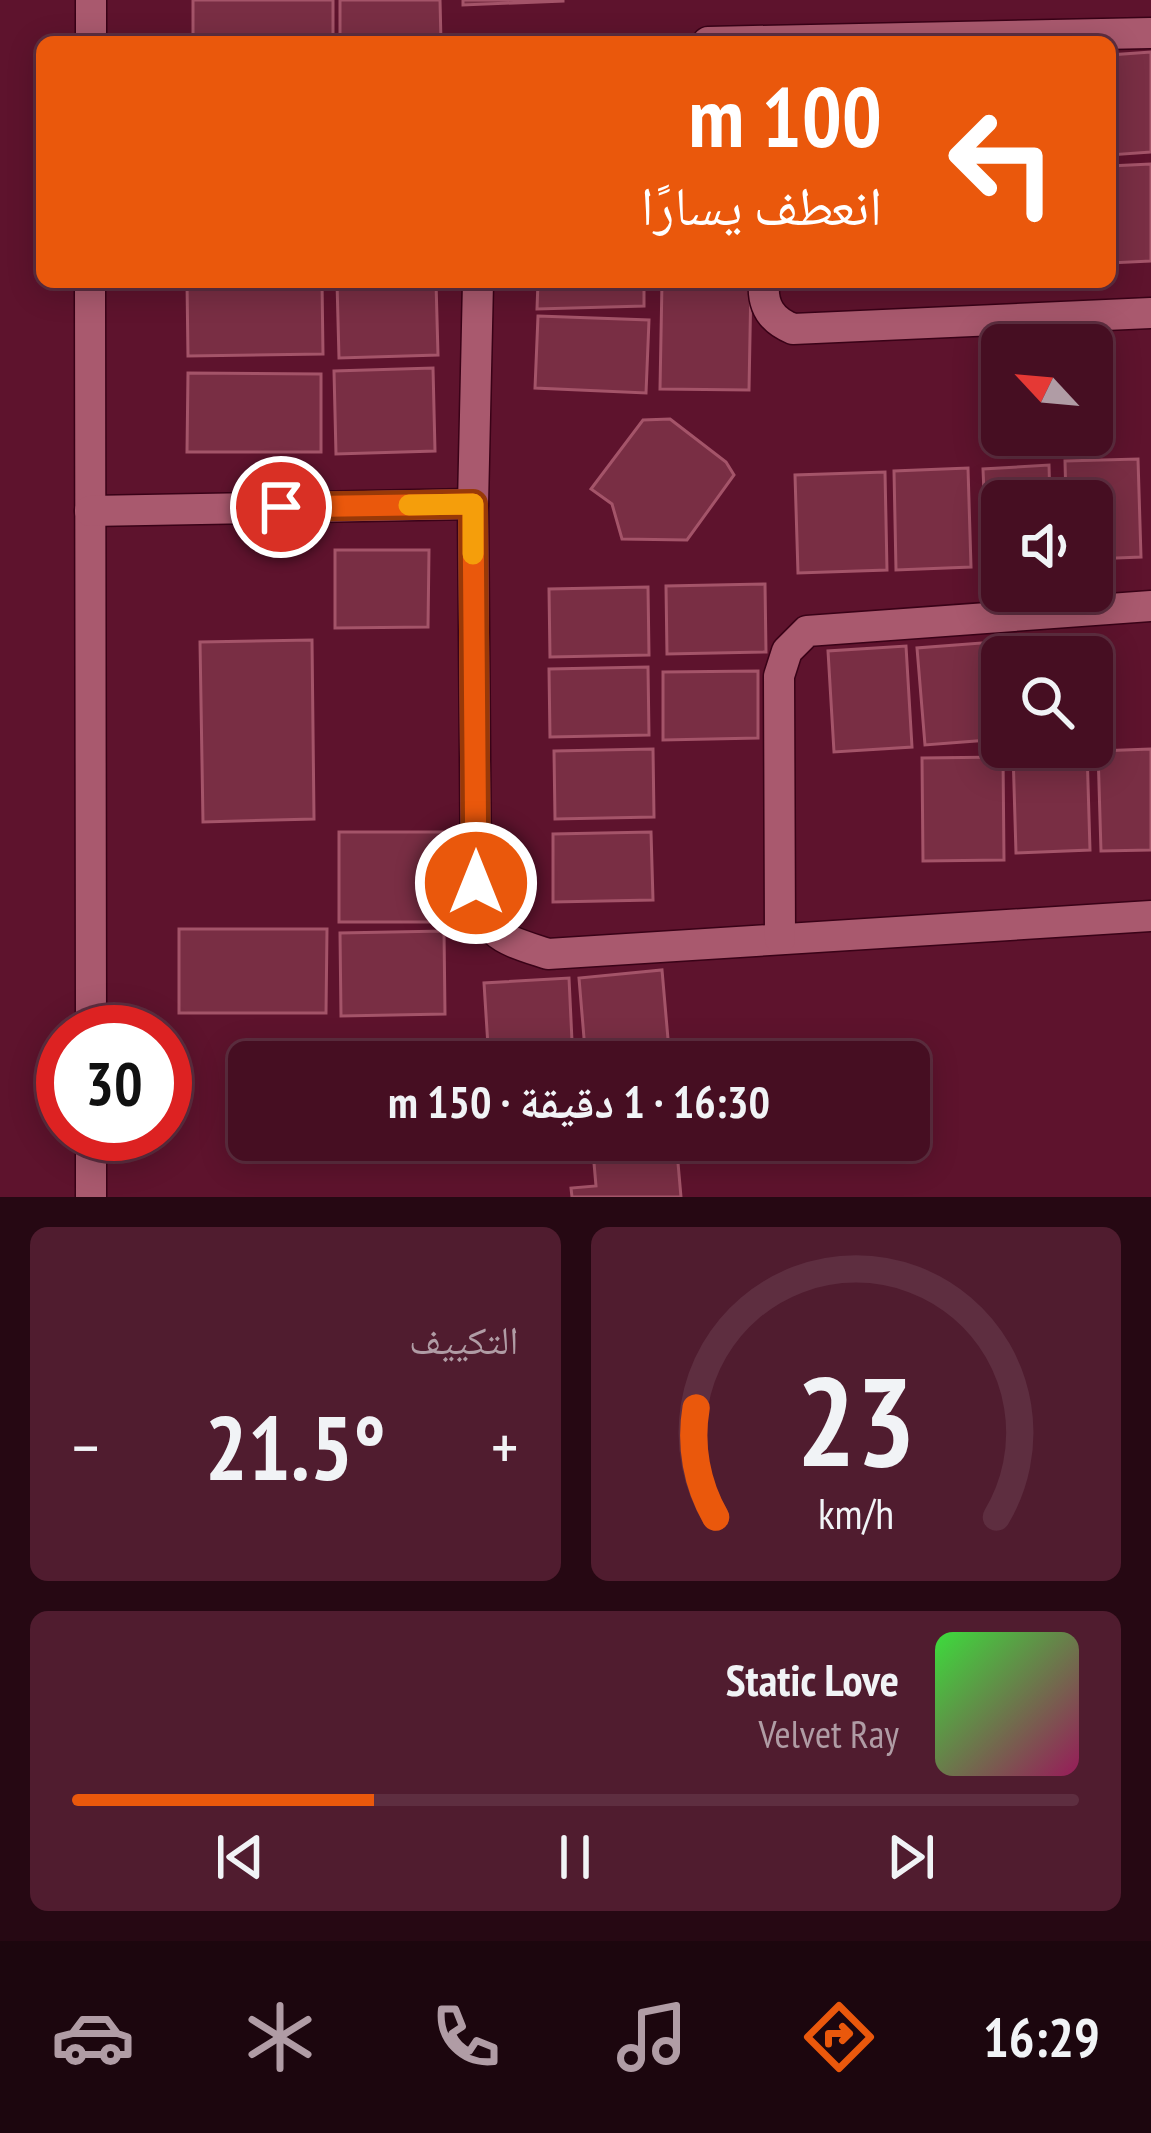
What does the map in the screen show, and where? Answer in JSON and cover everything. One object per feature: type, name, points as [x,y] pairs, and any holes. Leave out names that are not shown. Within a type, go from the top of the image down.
[{"type":"street","points":[[91,0],[91,36]]},
{"type":"street","points":[[1012,36],[1151,33]]},
{"type":"street","points":[[90,288],[91,1005]]},
{"type":"street","points":[[478,288],[473,504],[476,883],[480,912],[500,938],[548,954],[1151,916]]},
{"type":"street","points":[[764,288],[763,299],[775,322],[793,329],[1151,313]]},
{"type":"street","points":[[90,511],[473,504]]},
{"type":"street","points":[[780,939],[779,676],[787,651],[807,631],[1151,606]]},
{"type":"street","points":[[91,1161],[91,1197]]},
{"type":"building","points":[[193,0],[333,0],[333,36],[193,36]]},
{"type":"building","points":[[340,0],[440,0],[441,36],[340,36]]},
{"type":"building","points":[[463,0],[563,0],[563,1],[463,5]]},
{"type":"building","points":[[1151,52],[1151,152],[1116,155],[1116,55]]},
{"type":"building","points":[[1151,164],[1151,261],[1116,263],[1116,166]]},
{"type":"building","points":[[187,288],[322,288],[323,354],[188,356]]},
{"type":"building","points":[[337,288],[436,288],[438,355],[339,358]]},
{"type":"building","points":[[538,288],[644,288],[644,306],[537,309]]},
{"type":"building","points":[[662,288],[751,288],[749,390],[660,389]]},
{"type":"building","points":[[538,316],[649,320],[646,393],[535,388]]},
{"type":"building","points":[[433,368],[435,451],[336,454],[334,371]]},
{"type":"building","points":[[188,373],[321,374],[321,452],[187,452]]},
{"type":"building","points":[[670,419],[726,462],[734,475],[687,540],[622,539],[612,504],[591,489],[643,420]]},
{"type":"building","points":[[1138,459],[1141,557],[1113,558],[1113,480],[1065,480],[1065,461]]},
{"type":"building","points":[[1049,465],[1049,480],[983,480],[983,469]]},
{"type":"building","points":[[968,468],[971,567],[896,570],[894,471]]},
{"type":"building","points":[[885,472],[887,570],[798,573],[795,475]]},
{"type":"building","points":[[335,550],[429,550],[428,627],[335,628]]},
{"type":"building","points":[[765,584],[766,652],[667,654],[666,586]]},
{"type":"building","points":[[648,587],[649,655],[550,657],[549,589]]},
{"type":"building","points":[[312,640],[314,819],[203,822],[200,642]]},
{"type":"building","points":[[981,643],[981,741],[925,745],[917,648]]},
{"type":"building","points":[[906,646],[912,747],[834,752],[828,651]]},
{"type":"building","points":[[648,667],[649,735],[550,737],[549,669]]},
{"type":"building","points":[[758,671],[758,738],[663,740],[663,672]]},
{"type":"building","points":[[653,749],[654,817],[555,819],[554,751]]},
{"type":"building","points":[[1151,749],[1151,850],[1101,851],[1099,768],[1113,768],[1113,750]]},
{"type":"building","points":[[981,757],[981,768],[1003,768],[1004,860],[923,861],[922,758]]},
{"type":"building","points":[[1013,768],[1088,768],[1090,850],[1016,853]]},
{"type":"building","points":[[339,832],[447,832],[447,922],[339,922]]},
{"type":"building","points":[[651,832],[653,900],[553,902],[553,834]]},
{"type":"building","points":[[179,929],[327,929],[326,1013],[192,1013],[192,1005],[179,1005]]},
{"type":"building","points":[[444,931],[445,1014],[341,1016],[340,933]]},
{"type":"building","points":[[662,970],[668,1041],[584,1041],[579,978]]},
{"type":"building","points":[[569,978],[572,1041],[488,1041],[484,983]]},
{"type":"building","points":[[594,1161],[678,1161],[681,1197],[572,1197],[571,1188],[596,1186]]},
{"type":"slow traffic","points":[[409,505],[473,504],[473,554]]},
{"type":"route","points":[[281,507],[473,504],[476,883]]}]
